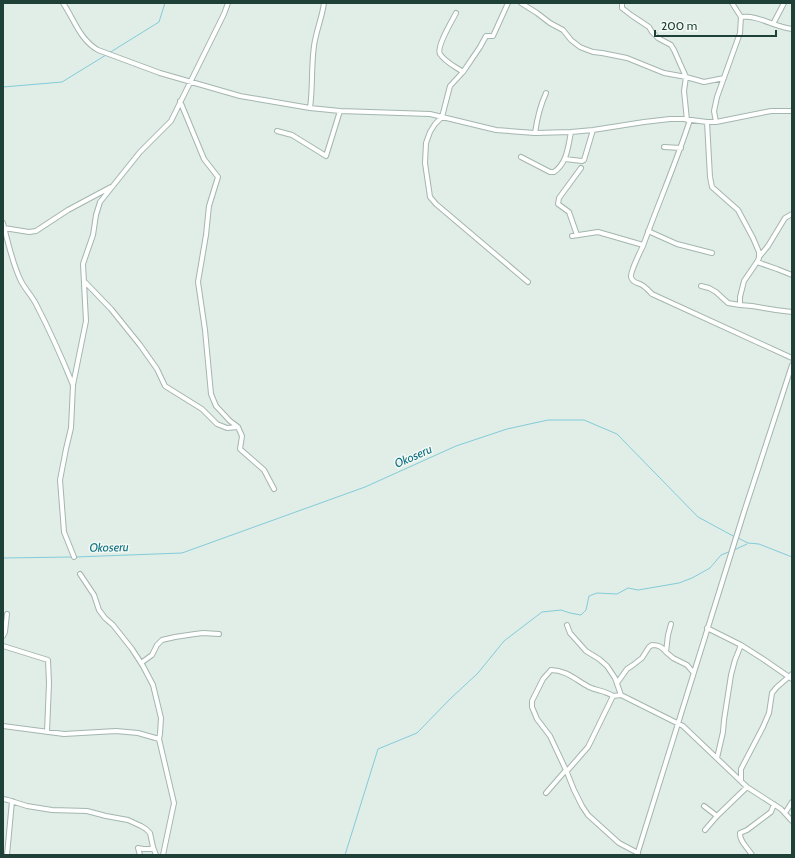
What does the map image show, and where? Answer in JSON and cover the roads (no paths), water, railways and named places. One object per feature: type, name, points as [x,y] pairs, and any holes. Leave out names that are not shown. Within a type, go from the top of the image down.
[{"type":"street","points":[[63,3],[81,34],[92,47],[98,50],[160,74],[240,96],[310,108],[340,111],[430,114],[496,130],[535,133],[593,130],[670,119],[716,122],[771,112],[792,111]]},
{"type":"street","points":[[74,557],[64,532],[60,480],[71,428],[73,385],[86,321],[83,264],[93,235],[97,210],[100,202],[140,152],[171,121],[228,3]]},
{"type":"street","points":[[310,108],[314,44],[322,17],[324,3]]},
{"type":"street","points":[[508,3],[493,36],[486,36],[480,48],[463,72],[450,86],[442,117],[430,132],[426,143],[425,163],[430,197],[436,204],[528,282]]},
{"type":"street","points":[[521,3],[550,23],[564,30],[580,47],[593,52],[627,58],[664,74],[686,77],[704,82],[724,78]]},
{"type":"street","points":[[622,3],[622,8],[650,26],[652,32],[658,38],[670,45],[674,50],[686,77],[684,91],[689,120],[681,148],[630,276],[631,279],[636,283],[641,284],[652,294],[792,358]]},
{"type":"street","points":[[716,122],[714,111],[717,97],[740,33],[741,17],[732,3]]},
{"type":"street","points":[[773,24],[784,3]]},
{"type":"street","points":[[456,13],[443,39],[439,51],[445,60],[463,72]]},
{"type":"street","points":[[741,17],[748,16],[786,29],[792,29]]},
{"type":"street","points":[[535,133],[540,106],[546,93]]},
{"type":"street","points":[[180,101],[204,159],[218,177],[209,206],[198,282],[205,330],[211,394],[216,406],[238,427],[242,436],[240,449],[264,470],[274,489]]},
{"type":"street","points":[[277,131],[292,135],[326,156],[340,111]]},
{"type":"street","points":[[707,122],[710,177],[712,187],[738,210],[757,247],[759,258]]},
{"type":"street","points":[[565,159],[584,160],[593,130]]},
{"type":"street","points":[[521,157],[550,172],[558,170],[565,159],[569,148],[571,132]]},
{"type":"street","points":[[664,147],[681,148]]},
{"type":"street","points":[[577,235],[569,212],[558,204],[558,202],[559,198],[581,168]]},
{"type":"street","points":[[4,228],[30,232],[36,231],[68,210],[113,186]]},
{"type":"street","points":[[740,305],[740,297],[744,282],[785,218],[792,214]]},
{"type":"street","points":[[3,223],[11,255],[21,281],[35,303],[49,330],[73,385]]},
{"type":"street","points":[[648,231],[677,244],[712,253]]},
{"type":"street","points":[[572,236],[598,232],[643,245]]},
{"type":"street","points":[[757,262],[792,275]]},
{"type":"street","points":[[84,282],[111,309],[140,345],[157,369],[165,386],[202,409],[217,424],[227,428],[238,427]]},
{"type":"street","points":[[701,286],[716,292],[728,303],[792,312]]},
{"type":"street","points":[[792,365],[693,672],[677,723],[637,854],[619,843],[588,815],[577,798],[550,736],[537,719],[532,707],[532,702],[543,680],[551,670],[556,670],[567,674],[590,688],[606,692],[613,696],[621,695],[677,723],[683,726],[747,787],[781,809],[792,821]]},
{"type":"street","points":[[80,574],[94,594],[99,610],[132,649],[153,685],[161,718],[159,738],[174,803],[163,855]]},
{"type":"street","points":[[3,636],[5,632],[6,614]]},
{"type":"street","points":[[666,652],[671,624]]},
{"type":"street","points":[[567,625],[570,633],[586,651],[607,666],[615,678],[621,695]]},
{"type":"street","points":[[707,628],[741,645],[791,676],[777,686],[772,693],[769,713],[741,769],[741,780]]},
{"type":"street","points":[[141,663],[152,655],[157,645],[162,640],[203,633],[219,634]]},
{"type":"street","points":[[617,683],[627,669],[642,658],[652,645],[663,648],[673,658],[687,665],[693,672]]},
{"type":"street","points":[[717,758],[723,732],[731,675],[741,645]]},
{"type":"street","points":[[3,646],[48,660],[49,683],[47,732]]},
{"type":"street","points":[[546,793],[588,747],[613,696]]},
{"type":"street","points":[[3,726],[64,734],[116,730],[159,738]]},
{"type":"street","points":[[705,830],[747,787]]},
{"type":"street","points":[[3,799],[26,806],[52,810],[87,811],[128,820],[141,826],[150,833],[156,855]]},
{"type":"street","points":[[7,855],[12,802]]},
{"type":"street","points":[[785,813],[792,802]]},
{"type":"street","points":[[752,855],[740,839],[740,833],[747,830],[771,812],[774,804]]},
{"type":"street","points":[[704,806],[717,816]]},
{"type":"street","points":[[140,855],[138,848],[151,849],[153,847]]},
{"type":"waterway","points":[[109,53],[159,22],[165,3]]},
{"type":"waterway","points":[[3,87],[62,82],[106,55]]},
{"type":"waterway","name":"Okoseru","points":[[76,557],[182,553],[365,487],[456,446],[507,429],[548,420],[584,420],[617,434],[698,517],[735,537]]},
{"type":"waterway","name":"Okoseru","points":[[738,538],[748,543],[759,544],[792,557]]},
{"type":"waterway","points":[[734,550],[747,544]]},
{"type":"waterway","points":[[345,855],[378,749],[417,733],[478,673],[504,641],[542,612],[561,610],[581,615],[586,610],[589,596],[597,593],[617,594],[628,588],[638,590],[679,583],[710,568],[721,555],[731,551]]},
{"type":"waterway","name":"Okoseru","points":[[3,558],[72,557]]}]
